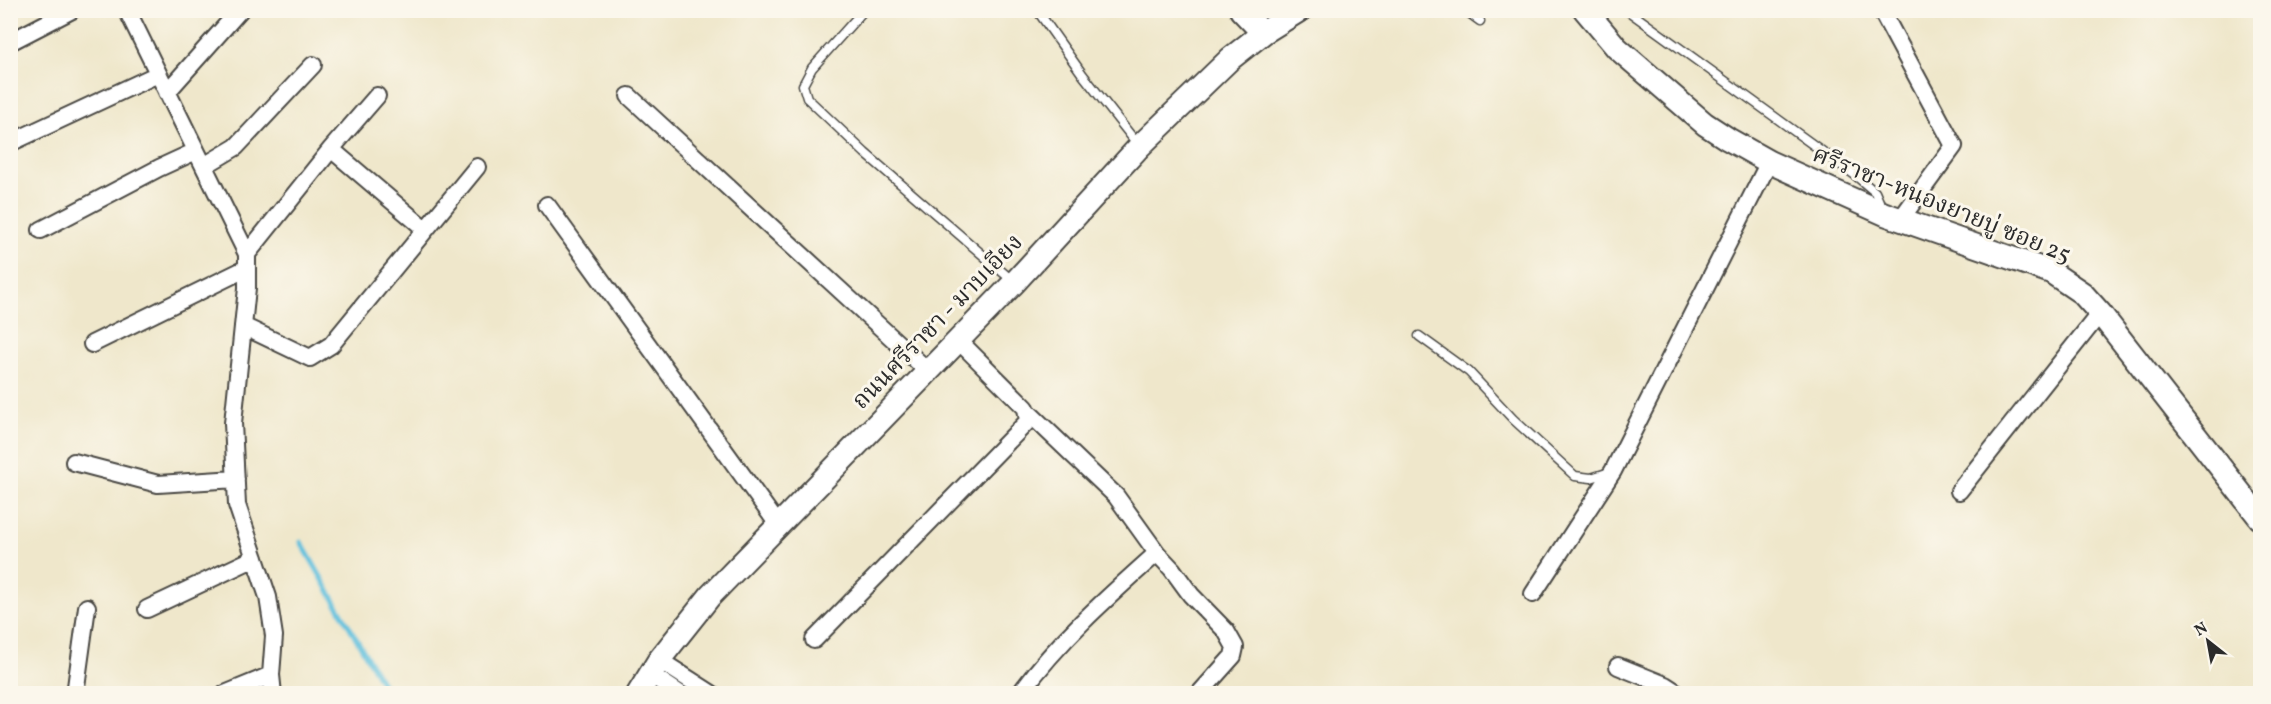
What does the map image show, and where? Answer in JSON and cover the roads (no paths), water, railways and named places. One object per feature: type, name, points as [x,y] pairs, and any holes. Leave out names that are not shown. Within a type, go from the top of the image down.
[{"type":"main road","points":[[1241,10],[1263,33]]},
{"type":"main road","name":"ถนนศรีราชา - มาบเอียง","points":[[638,693],[655,667],[710,596],[1014,283],[1140,147],[1230,59],[1263,33],[1300,10]]},
{"type":"main road","name":"ศรีราชา-หนองยายบู่ ซอย 25","points":[[1585,10],[1617,48],[1705,124],[1769,162],[1892,217],[2051,272],[2082,293],[2260,518]]},
{"type":"street","points":[[10,42],[72,10]]},
{"type":"street","points":[[127,10],[247,261],[247,288],[233,423],[237,506],[268,597],[274,636],[271,675],[273,693]]},
{"type":"street","points":[[167,92],[240,10]]},
{"type":"street","points":[[1881,10],[1954,146],[1892,217]]},
{"type":"street","points":[[41,230],[159,168],[200,159],[236,147],[313,64]]},
{"type":"street","points":[[10,143],[158,74]]},
{"type":"street","points":[[92,344],[247,261],[331,149],[377,96]]},
{"type":"street","points":[[629,96],[928,371]]},
{"type":"street","points":[[331,149],[425,229]]},
{"type":"street","points":[[1533,594],[1613,471],[1769,162]]},
{"type":"street","points":[[243,326],[310,358],[331,345],[477,167]]},
{"type":"street","points":[[547,205],[778,526]]},
{"type":"street","points":[[1959,491],[2100,313]]},
{"type":"street","points":[[958,340],[1116,496],[1157,554],[1172,569],[1191,595],[1226,631],[1235,651],[1230,661],[1199,693]]},
{"type":"street","points":[[814,640],[1028,421],[1029,412]]},
{"type":"street","points":[[74,462],[158,484],[236,479]]},
{"type":"street","points":[[1022,691],[1051,654],[1099,605],[1157,554]]},
{"type":"street","points":[[147,609],[255,558]]},
{"type":"street","points":[[75,693],[87,607]]},
{"type":"street","points":[[1618,666],[1679,693]]},
{"type":"street","points":[[655,667],[680,693]]},
{"type":"street","points":[[655,667],[712,693]]},
{"type":"street","points":[[225,693],[271,675]]},
{"type":"lane","points":[[864,10],[812,68],[803,85],[807,98],[865,153],[1014,283]]},
{"type":"lane","points":[[1037,10],[1083,75],[1140,147]]},
{"type":"lane","points":[[1465,10],[1480,21]]},
{"type":"lane","points":[[1627,10],[1855,175],[1875,192],[1892,217]]},
{"type":"lane","points":[[1419,336],[1469,372],[1513,419],[1575,476],[1591,478],[1613,471]]},
{"type":"waterway","points":[[301,542],[388,694]]}]
